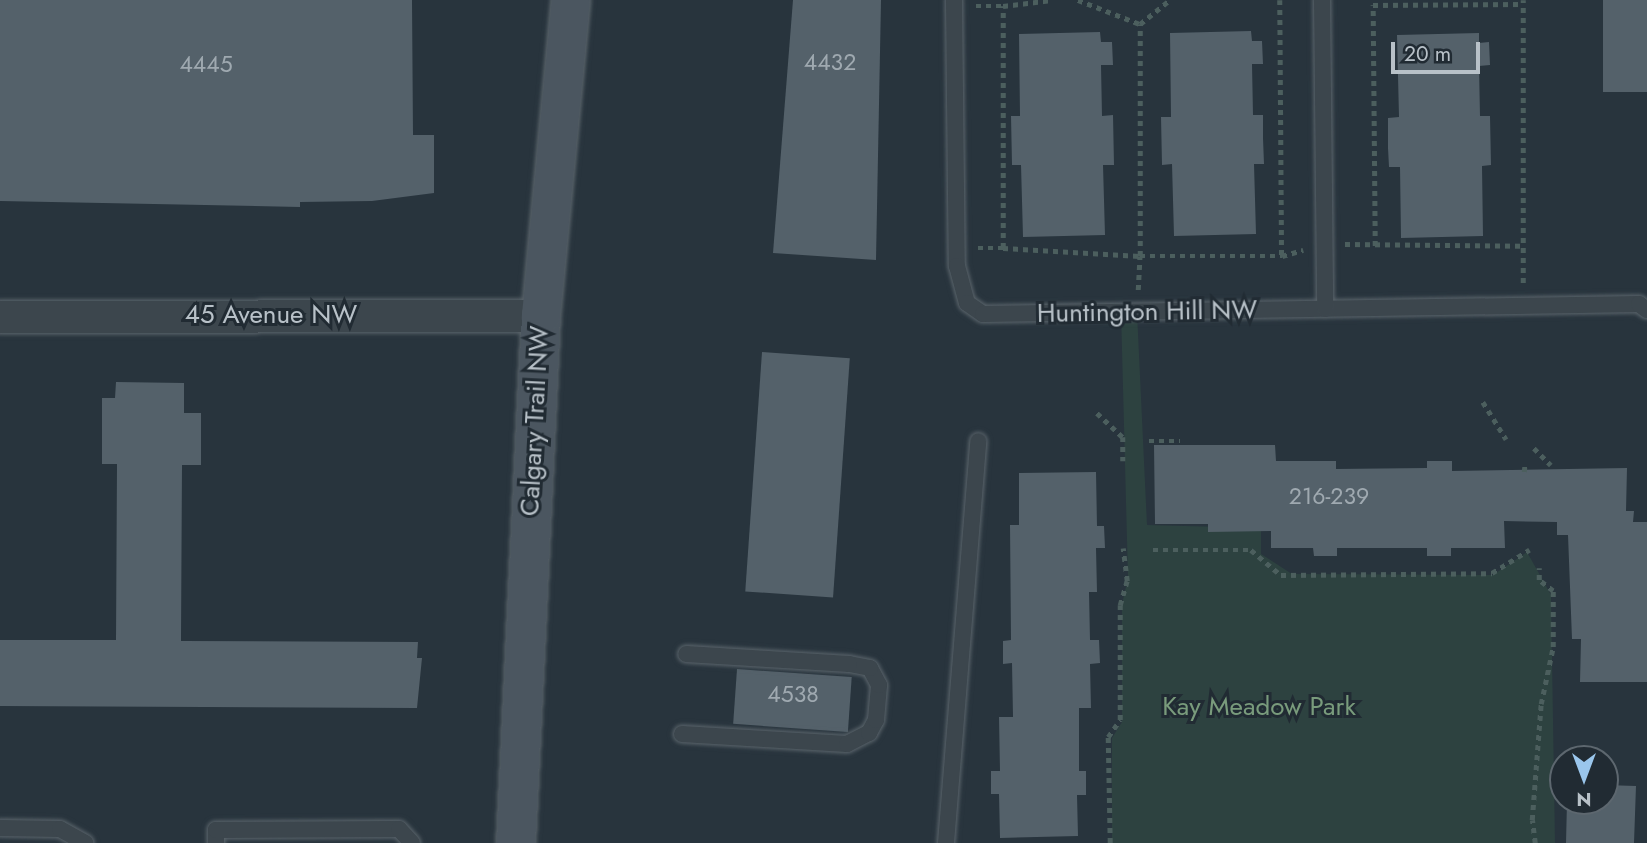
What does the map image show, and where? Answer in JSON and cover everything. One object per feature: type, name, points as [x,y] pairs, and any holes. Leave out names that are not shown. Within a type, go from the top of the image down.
[{"type":"main road","name":"Calgary Trail NW","points":[[516,843],[541,316],[571,0]]},
{"type":"street","name":"45 Avenue NW","points":[[0,317],[541,316]]},
{"type":"lane","name":"Huntington Hill NW","points":[[954,0],[957,266],[967,303],[983,314],[1639,304],[1647,310]]},
{"type":"lane","points":[[1322,0],[1325,309]]},
{"type":"lane","points":[[946,843],[978,441]]},
{"type":"lane","points":[[682,734],[859,741],[876,720],[879,685],[870,668],[849,664],[687,654]]},
{"type":"lane","points":[[0,828],[60,829],[85,843]]},
{"type":"lane","points":[[216,843],[216,830],[399,829],[412,843]]},
{"type":"path","points":[[1003,248],[1003,6],[1052,0]]},
{"type":"path","points":[[1078,0],[1140,24]]},
{"type":"path","points":[[1140,24],[1170,0]]},
{"type":"path","points":[[1280,0],[1282,256]]},
{"type":"path","points":[[1375,246],[1373,5],[1523,2],[1523,306]]},
{"type":"path","points":[[1138,312],[1140,24]]},
{"type":"path","points":[[978,248],[1140,256],[1282,256],[1325,243],[1375,246],[1523,246]]},
{"type":"path","points":[[1483,402],[1506,439]]},
{"type":"path","points":[[1097,412],[1122,437],[1123,461]]},
{"type":"path","points":[[1149,440],[1180,441]]},
{"type":"path","points":[[1534,448],[1551,465]]},
{"type":"path","points":[[1524,472],[1525,463]]},
{"type":"path","points":[[1110,843],[1108,737],[1121,720],[1119,605],[1127,581],[1123,548]]},
{"type":"path","points":[[1153,550],[1251,550],[1281,575],[1492,573],[1529,550]]},
{"type":"path","points":[[1535,843],[1532,820],[1541,704],[1553,647],[1553,591],[1539,580],[1539,568]]},
{"type":"green space","name":"Kay Meadow Park","points":[[1121,312],[1137,312],[1147,525],[1261,528],[1261,554],[1292,574],[1493,575],[1527,552],[1551,595],[1553,745],[1549,745],[1549,815],[1555,815],[1555,843],[1112,843],[1112,738],[1122,722],[1122,604],[1128,578]]},
{"type":"building","points":[[0,0],[412,0],[413,135],[434,135],[434,193],[372,201],[300,202],[300,207],[0,201]]},
{"type":"building","points":[[793,0],[881,0],[876,260],[773,253]]},
{"type":"building","points":[[1603,0],[1647,0],[1647,92],[1603,92]]},
{"type":"building","points":[[1251,31],[1252,41],[1262,41],[1263,64],[1252,64],[1253,115],[1263,115],[1264,164],[1254,164],[1256,234],[1174,236],[1172,164],[1162,165],[1161,117],[1171,117],[1170,33]]},
{"type":"building","points":[[1100,32],[1101,42],[1112,42],[1113,65],[1101,65],[1102,116],[1113,115],[1114,165],[1103,165],[1105,235],[1023,237],[1021,165],[1012,165],[1011,116],[1020,116],[1019,34]]},
{"type":"building","points":[[1479,33],[1479,43],[1489,42],[1490,65],[1479,66],[1480,116],[1490,116],[1491,165],[1482,166],[1483,236],[1401,238],[1400,167],[1389,167],[1388,148],[1388,118],[1399,117],[1397,35]]},
{"type":"building","points":[[762,352],[850,358],[833,598],[745,591]]},
{"type":"building","points":[[116,382],[184,383],[184,413],[201,413],[201,465],[182,465],[181,641],[418,642],[417,658],[422,658],[417,708],[0,706],[0,640],[116,640],[117,464],[102,464],[102,398],[115,398]]},
{"type":"building","points":[[1154,445],[1275,445],[1276,461],[1336,461],[1336,469],[1427,468],[1427,461],[1452,461],[1452,471],[1627,468],[1626,511],[1634,511],[1633,522],[1647,522],[1647,682],[1580,682],[1581,639],[1572,639],[1568,535],[1557,535],[1557,522],[1504,521],[1505,548],[1451,548],[1451,556],[1427,556],[1427,548],[1337,548],[1337,556],[1314,556],[1313,548],[1271,548],[1271,531],[1208,532],[1208,524],[1155,524]]},
{"type":"building","points":[[1096,472],[1097,526],[1104,526],[1105,548],[1096,548],[1097,592],[1089,592],[1090,640],[1099,640],[1100,663],[1090,664],[1091,708],[1079,708],[1079,771],[1086,771],[1086,795],[1077,795],[1078,836],[1000,838],[999,794],[991,794],[991,771],[1000,771],[999,717],[1013,717],[1012,663],[1003,664],[1003,641],[1011,640],[1010,525],[1019,525],[1019,473]]},
{"type":"building","points":[[737,669],[852,677],[848,732],[733,724]]},
{"type":"building","points":[[1619,785],[1636,786],[1634,843],[1566,843],[1567,815],[1619,815]]}]
